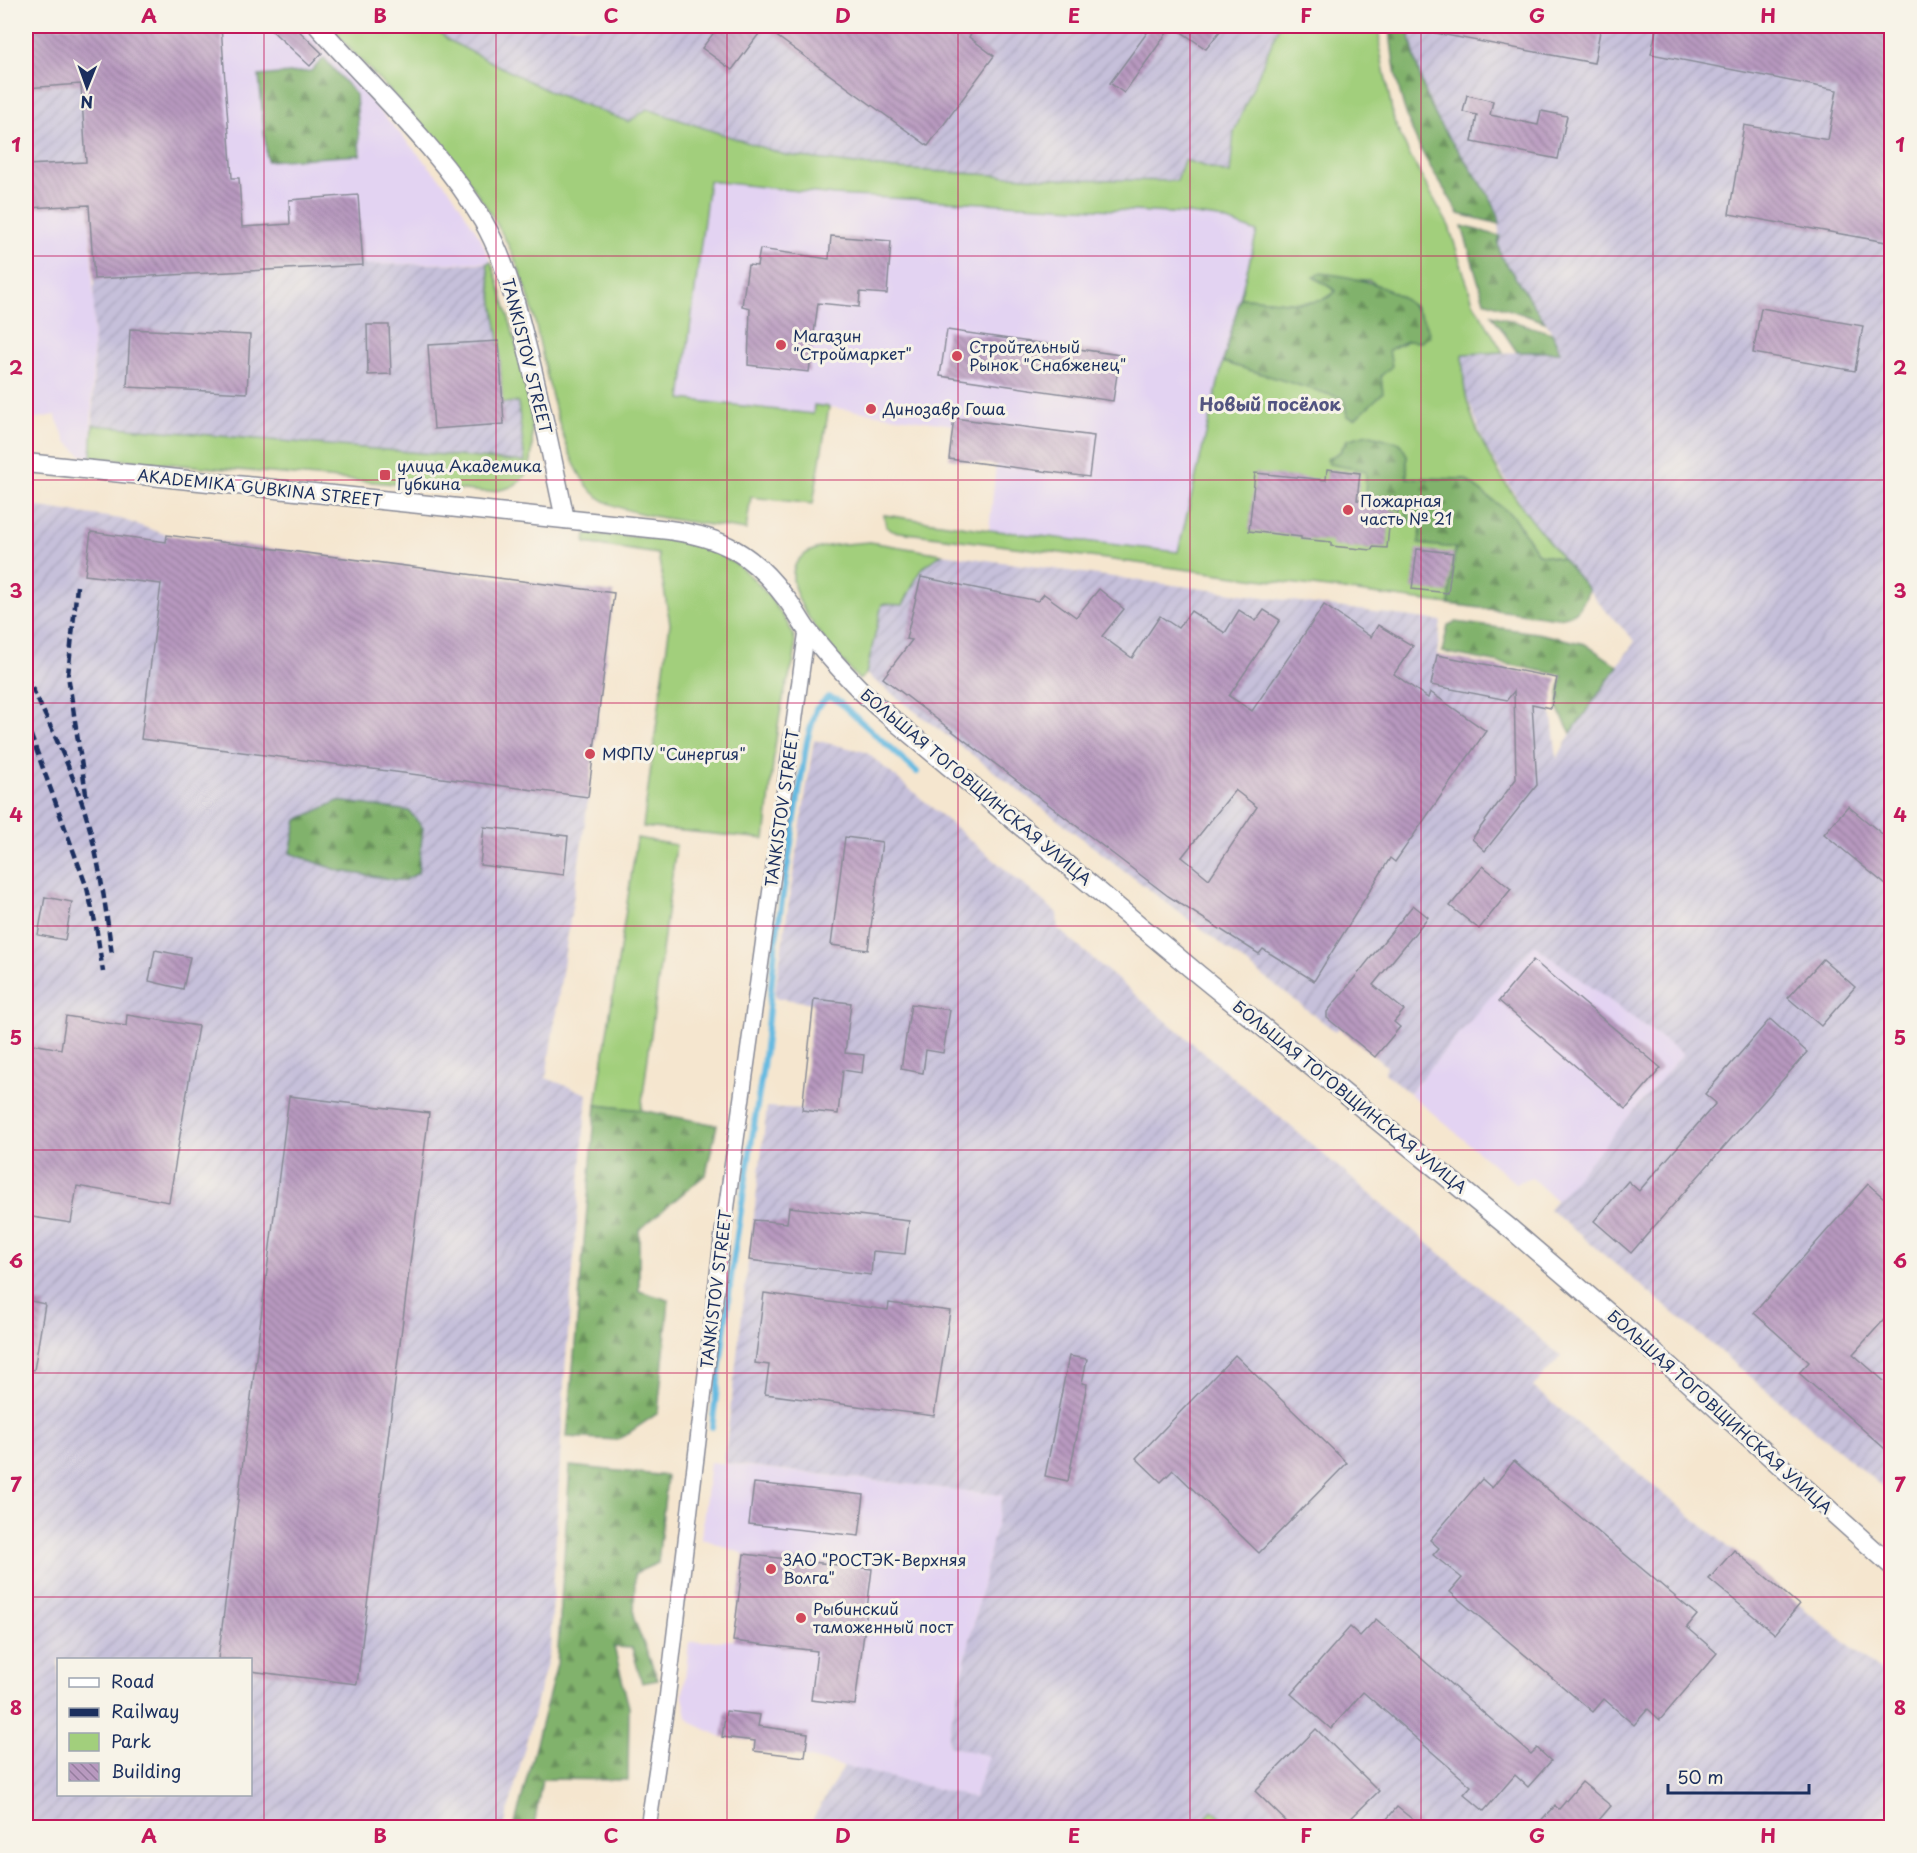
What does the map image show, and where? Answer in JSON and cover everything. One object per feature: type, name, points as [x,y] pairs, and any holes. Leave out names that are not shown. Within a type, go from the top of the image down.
[{"type":"street","name":"TANKISTOV STREET","points":[[318,26],[447,170],[483,222],[496,246],[515,299],[532,365],[565,519]]},
{"type":"street","name":"AKADEMIKA GUBKINA STREET","points":[[26,463],[565,519]]},
{"type":"street","points":[[565,519],[695,533],[717,539],[736,550],[763,572],[784,595],[807,630]]},
{"type":"street","name":"TANKISTOV STREET","points":[[648,1827],[668,1688],[740,1100],[807,630]]},
{"type":"street","name":"БОЛЬШАЯ ТОГОВЩИНСКАЯ УЛИЦА","points":[[807,630],[853,684],[878,707],[1199,975],[1512,1230],[1646,1346],[1892,1566]]},
{"type":"shaded area","points":[[176,26],[304,26],[451,191],[481,239],[491,262],[363,265],[293,270],[290,224],[242,227],[239,178],[186,181]]},
{"type":"shaded area","points":[[433,26],[1279,26],[1234,132],[1230,175],[1184,160],[1177,181],[1058,179],[895,169],[785,155],[647,109],[630,122],[548,91],[448,40]]},
{"type":"shaded area","points":[[1404,26],[1891,26],[1891,1494],[1549,1209],[1683,1054],[1534,945],[1409,1093],[1385,1073],[1386,1066],[1339,1028],[1335,1031],[866,674],[882,603],[903,605],[921,569],[942,554],[1441,621],[1437,655],[1557,678],[1551,708],[1557,759],[1571,733],[1635,641],[1606,611],[1532,522],[1485,446],[1465,391],[1462,354],[1560,351],[1550,329],[1501,256],[1498,244],[1500,218],[1439,122],[1419,75],[1409,31]]},
{"type":"shaded area","points":[[81,84],[89,206],[26,208],[26,88]]},
{"type":"shaded area","points":[[709,181],[834,195],[1188,214],[1219,218],[1257,231],[1178,552],[989,530],[996,465],[949,459],[953,425],[815,405],[813,414],[681,400]]},
{"type":"shaded area","points":[[89,206],[94,301],[91,457],[81,455],[66,441],[55,415],[28,420],[34,426],[35,434],[34,442],[26,449],[26,208]]},
{"type":"shaded area","points":[[487,263],[499,341],[502,403],[518,401],[525,462],[93,425],[94,279],[363,265]]},
{"type":"shaded area","points":[[26,505],[121,519],[167,535],[614,593],[585,822],[546,1078],[587,1094],[564,1383],[550,1651],[504,1827],[26,1828]]},
{"type":"shaded area","points":[[814,740],[866,752],[1057,913],[1058,929],[1561,1356],[1533,1387],[1891,1680],[1891,1827],[1233,1828],[1212,1810],[1199,1828],[808,1827],[844,1766],[974,1798],[989,1756],[949,1746],[948,1736],[1003,1495],[724,1463],[767,1107],[802,1109],[813,1003],[776,998],[775,992]]},
{"type":"shaded area","points":[[1534,944],[1683,1054],[1557,1201],[1532,1178],[1515,1183],[1409,1093]]},
{"type":"shaded area","points":[[710,1462],[1003,1495],[948,1736],[949,1746],[990,1756],[974,1798],[805,1757],[754,1751],[755,1741],[722,1737],[692,1723],[687,1717],[683,1696],[689,1642],[733,1640],[744,1554],[701,1538]]},
{"type":"green space","points":[[329,26],[433,26],[448,40],[548,91],[629,122],[647,109],[785,155],[895,169],[1058,179],[1177,181],[1184,160],[1230,174],[1234,132],[1279,26],[1379,26],[1380,50],[1394,121],[1410,156],[1449,226],[1473,302],[1503,352],[1463,354],[1464,386],[1471,414],[1480,437],[1504,481],[1563,559],[1538,554],[1513,516],[1465,479],[1407,478],[1407,455],[1347,440],[1340,452],[1328,459],[1366,471],[1404,503],[1422,526],[1455,548],[1449,604],[892,531],[886,526],[884,515],[1178,552],[1223,362],[1344,399],[1347,416],[1381,376],[1389,350],[1427,326],[1414,306],[1369,280],[1315,278],[1336,291],[1316,301],[1290,302],[1240,298],[1257,232],[1219,218],[1188,214],[834,195],[709,181],[681,399],[813,414],[814,405],[829,407],[813,504],[751,497],[746,530],[645,514],[609,503],[597,496],[584,481],[572,460],[555,407],[531,305],[517,263],[497,225],[474,188],[447,154]]},
{"type":"green space","points":[[1390,26],[1404,26],[1409,31],[1421,79],[1434,113],[1492,201],[1500,224],[1459,214],[1425,158],[1403,105],[1393,57]]},
{"type":"green space","points":[[324,58],[356,95],[360,155],[267,161],[259,76],[311,71]]},
{"type":"green space","points":[[1462,226],[1500,236],[1498,244],[1501,256],[1545,322],[1484,301]]},
{"type":"green space","points":[[491,262],[506,306],[522,367],[532,428],[532,452],[528,470],[520,481],[510,487],[486,492],[91,457],[93,425],[525,462],[518,402],[502,403],[499,341],[487,263]]},
{"type":"green space","points":[[1319,273],[1369,282],[1400,296],[1423,320],[1430,336],[1421,342],[1407,341],[1389,350],[1392,366],[1381,376],[1383,393],[1355,419],[1347,416],[1344,399],[1223,362],[1240,298],[1304,303],[1327,298],[1336,291],[1314,277]]},
{"type":"green space","points":[[1492,315],[1552,333],[1560,352],[1517,352]]},
{"type":"green space","points":[[1367,434],[1400,443],[1407,455],[1407,478],[1465,479],[1513,516],[1538,554],[1563,559],[1589,590],[1578,610],[1558,618],[1449,604],[1455,548],[1418,544],[1422,526],[1408,521],[1404,503],[1365,496],[1366,471],[1329,464],[1327,459],[1340,452],[1347,440]]},
{"type":"green space","points":[[586,534],[664,539],[710,550],[731,561],[751,577],[787,622],[794,637],[795,652],[777,731],[765,839],[643,827],[670,623],[658,554],[585,543]]},
{"type":"green space","points":[[870,542],[942,554],[921,569],[903,605],[882,604],[866,674],[859,680],[807,616],[797,596],[793,578],[797,562],[811,551],[833,545]]},
{"type":"green space","points":[[1456,622],[1537,633],[1585,644],[1618,666],[1571,733],[1557,707],[1562,675],[1442,652],[1448,625]]},
{"type":"green space","points":[[338,801],[409,811],[423,828],[418,873],[403,881],[340,871],[290,853],[297,820]]},
{"type":"green space","points":[[637,838],[676,845],[641,1110],[596,1105]]},
{"type":"green space","points":[[596,1105],[641,1110],[717,1125],[706,1174],[639,1230],[639,1291],[669,1300],[658,1413],[618,1440],[567,1437]]},
{"type":"green space","points":[[570,1466],[667,1476],[658,1563],[635,1573],[634,1619],[658,1680],[642,1683],[632,1648],[614,1647],[629,1707],[628,1780],[542,1779],[534,1827],[514,1827],[557,1664]]},
{"type":"green space","points":[[1212,1810],[1233,1827],[1199,1827]]},
{"type":"building","points":[[26,26],[221,26],[232,178],[239,178],[242,227],[290,224],[289,200],[358,195],[363,265],[94,279],[89,205],[26,208],[26,165],[86,162],[81,84],[26,88]]},
{"type":"building","points":[[267,26],[294,26],[322,53],[310,66]]},
{"type":"building","points":[[719,26],[964,26],[972,32],[969,37],[994,56],[928,146],[764,27],[732,70],[702,48]]},
{"type":"building","points":[[1152,26],[1172,26],[1124,93],[1110,83]]},
{"type":"building","points":[[1173,26],[1224,26],[1206,49]]},
{"type":"building","points":[[1436,26],[1601,26],[1594,63],[1435,33]]},
{"type":"building","points":[[1657,26],[1892,26],[1892,243],[1729,214],[1744,125],[1828,140],[1837,90],[1651,54]]},
{"type":"building","points":[[1467,95],[1493,101],[1490,115],[1538,125],[1541,111],[1567,116],[1558,159],[1472,142],[1477,115],[1463,112]]},
{"type":"building","points":[[831,236],[891,241],[887,294],[860,292],[859,307],[818,303],[809,372],[748,365],[750,308],[742,306],[748,265],[757,266],[760,249],[829,259]]},
{"type":"building","points":[[1761,308],[1863,326],[1855,371],[1753,353]]},
{"type":"building","points":[[367,325],[389,325],[391,374],[368,375]]},
{"type":"building","points":[[130,329],[250,335],[247,393],[127,387]]},
{"type":"building","points":[[947,330],[1120,355],[1113,401],[940,376]]},
{"type":"building","points":[[499,341],[504,424],[434,429],[428,345]]},
{"type":"building","points":[[954,418],[1094,436],[1089,477],[949,459]]},
{"type":"building","name":"Пожарная часть № 21","points":[[1327,469],[1360,473],[1357,500],[1392,503],[1391,510],[1398,511],[1396,527],[1389,527],[1387,548],[1373,547],[1372,550],[1331,546],[1331,542],[1249,531],[1255,473],[1326,480]]},
{"type":"building","points":[[91,532],[166,542],[167,535],[614,593],[588,797],[141,739],[161,584],[85,575]]},
{"type":"building","points":[[1417,549],[1453,553],[1448,593],[1412,589]]},
{"type":"building","points":[[921,577],[1038,601],[1044,594],[1076,617],[1099,589],[1124,609],[1102,636],[1132,658],[1160,616],[1178,628],[1191,611],[1225,633],[1239,610],[1256,621],[1264,610],[1280,620],[1229,696],[1252,711],[1324,605],[1371,637],[1378,625],[1413,646],[1394,674],[1428,698],[1430,692],[1486,731],[1395,862],[1390,858],[1314,981],[1263,949],[1259,954],[1168,896],[883,678],[912,640],[906,639]],"holes":[[[1235,790],[1257,807],[1209,879],[1182,857]]]},
{"type":"building","points":[[1437,655],[1557,678],[1551,708],[1532,704],[1537,785],[1485,851],[1472,839],[1516,779],[1514,691],[1507,700],[1431,685]]},
{"type":"building","points":[[1848,806],[1892,842],[1892,890],[1824,834]]},
{"type":"building","points":[[484,827],[568,836],[564,875],[480,865]]},
{"type":"building","points":[[845,837],[882,842],[868,950],[831,945]]},
{"type":"building","points":[[1483,866],[1511,889],[1479,929],[1450,906]]},
{"type":"building","points":[[45,897],[72,902],[65,940],[38,935]]},
{"type":"building","points":[[1413,905],[1428,917],[1373,985],[1404,1010],[1394,1022],[1400,1027],[1375,1057],[1327,1018],[1327,1012]]},
{"type":"building","points":[[155,950],[190,957],[183,989],[149,981]]},
{"type":"building","points":[[1823,959],[1855,987],[1821,1026],[1788,998]]},
{"type":"building","points":[[1533,960],[1661,1068],[1626,1109],[1499,1001]]},
{"type":"building","points":[[814,999],[851,1003],[845,1053],[864,1055],[862,1073],[843,1070],[838,1114],[802,1110]]},
{"type":"building","points":[[911,1004],[950,1010],[943,1053],[926,1050],[923,1073],[901,1069]]},
{"type":"building","points":[[127,1015],[198,1026],[169,1202],[77,1186],[71,1223],[26,1216],[26,1043],[61,1049],[66,1016],[126,1026]]},
{"type":"building","points":[[1770,1019],[1807,1052],[1631,1253],[1594,1221],[1628,1181],[1639,1191],[1716,1103],[1705,1094]]},
{"type":"building","points":[[289,1096],[429,1113],[357,1684],[252,1671],[252,1658],[218,1658]]},
{"type":"building","points":[[1868,1184],[1892,1205],[1892,1311],[1853,1354],[1892,1388],[1892,1455],[1799,1373],[1809,1362],[1754,1313]]},
{"type":"building","points":[[789,1207],[909,1221],[905,1254],[873,1251],[871,1275],[749,1260],[754,1220],[787,1223]]},
{"type":"building","points":[[764,1293],[888,1310],[889,1303],[950,1311],[934,1416],[765,1394],[769,1365],[755,1363]]},
{"type":"building","points":[[26,1300],[45,1304],[34,1370],[26,1369]]},
{"type":"building","points":[[1235,1355],[1347,1463],[1259,1553],[1173,1470],[1161,1482],[1136,1458]]},
{"type":"building","points":[[1069,1356],[1087,1359],[1082,1383],[1087,1384],[1068,1481],[1045,1476]]},
{"type":"building","points":[[1514,1461],[1697,1615],[1687,1627],[1717,1653],[1660,1720],[1648,1709],[1634,1725],[1604,1699],[1593,1712],[1450,1592],[1462,1578],[1433,1555],[1439,1548],[1430,1540],[1482,1479],[1492,1488]]},
{"type":"building","points":[[754,1483],[864,1495],[859,1536],[749,1524]]},
{"type":"building","points":[[1734,1550],[1799,1605],[1775,1634],[1709,1579]]},
{"type":"building","name":"Рыбинский таможенный пост","points":[[744,1554],[872,1569],[855,1705],[811,1700],[817,1651],[733,1641]]},
{"type":"building","points":[[1376,1619],[1531,1754],[1537,1748],[1551,1761],[1528,1787],[1515,1775],[1484,1811],[1464,1794],[1471,1786],[1363,1692],[1331,1729],[1291,1694],[1350,1627],[1360,1636]]},
{"type":"building","points":[[726,1711],[760,1715],[758,1726],[808,1733],[805,1757],[754,1751],[755,1741],[722,1737]]},
{"type":"building","points":[[1316,1729],[1379,1791],[1342,1827],[1292,1827],[1255,1791]]},
{"type":"building","points":[[1582,1782],[1611,1806],[1593,1827],[1536,1827],[1555,1806],[1559,1809]]},
{"type":"building","points":[[1397,1807],[1422,1827],[1380,1827]]},
{"type":"waterway","points":[[712,1427],[733,1262],[763,1067],[776,939],[807,741],[816,709],[828,697],[837,700],[917,772]]},
{"type":"railway","points":[[77,586],[68,675],[87,800]]},
{"type":"railway","points":[[26,675],[68,766],[86,816],[100,875],[112,955]]},
{"type":"railway","points":[[26,722],[87,888],[103,972]]},
{"type":"place","name":"Магазин \"Строймаркет\"","points":[[781,345]]},
{"type":"place","name":"Стройтельный Рынок \"Снабженец\"","points":[[957,356]]},
{"type":"place","name":"Динозавр Гоша","points":[[871,409]]},
{"type":"place","name":"улица Академика Губкина","points":[[385,475]]},
{"type":"place","name":"Пожарная часть № 21","points":[[1348,510]]},
{"type":"place","name":"МФПУ \"Синергия\"","points":[[590,754]]},
{"type":"place","name":"ЗАО \"РОСТЭК-Верхняя Волга\"","points":[[771,1569]]},
{"type":"place","name":"Рыбинский таможенный пост","points":[[801,1618]]},
{"type":"district","name":"Новый посёлок","points":[[1270,405]]}]
